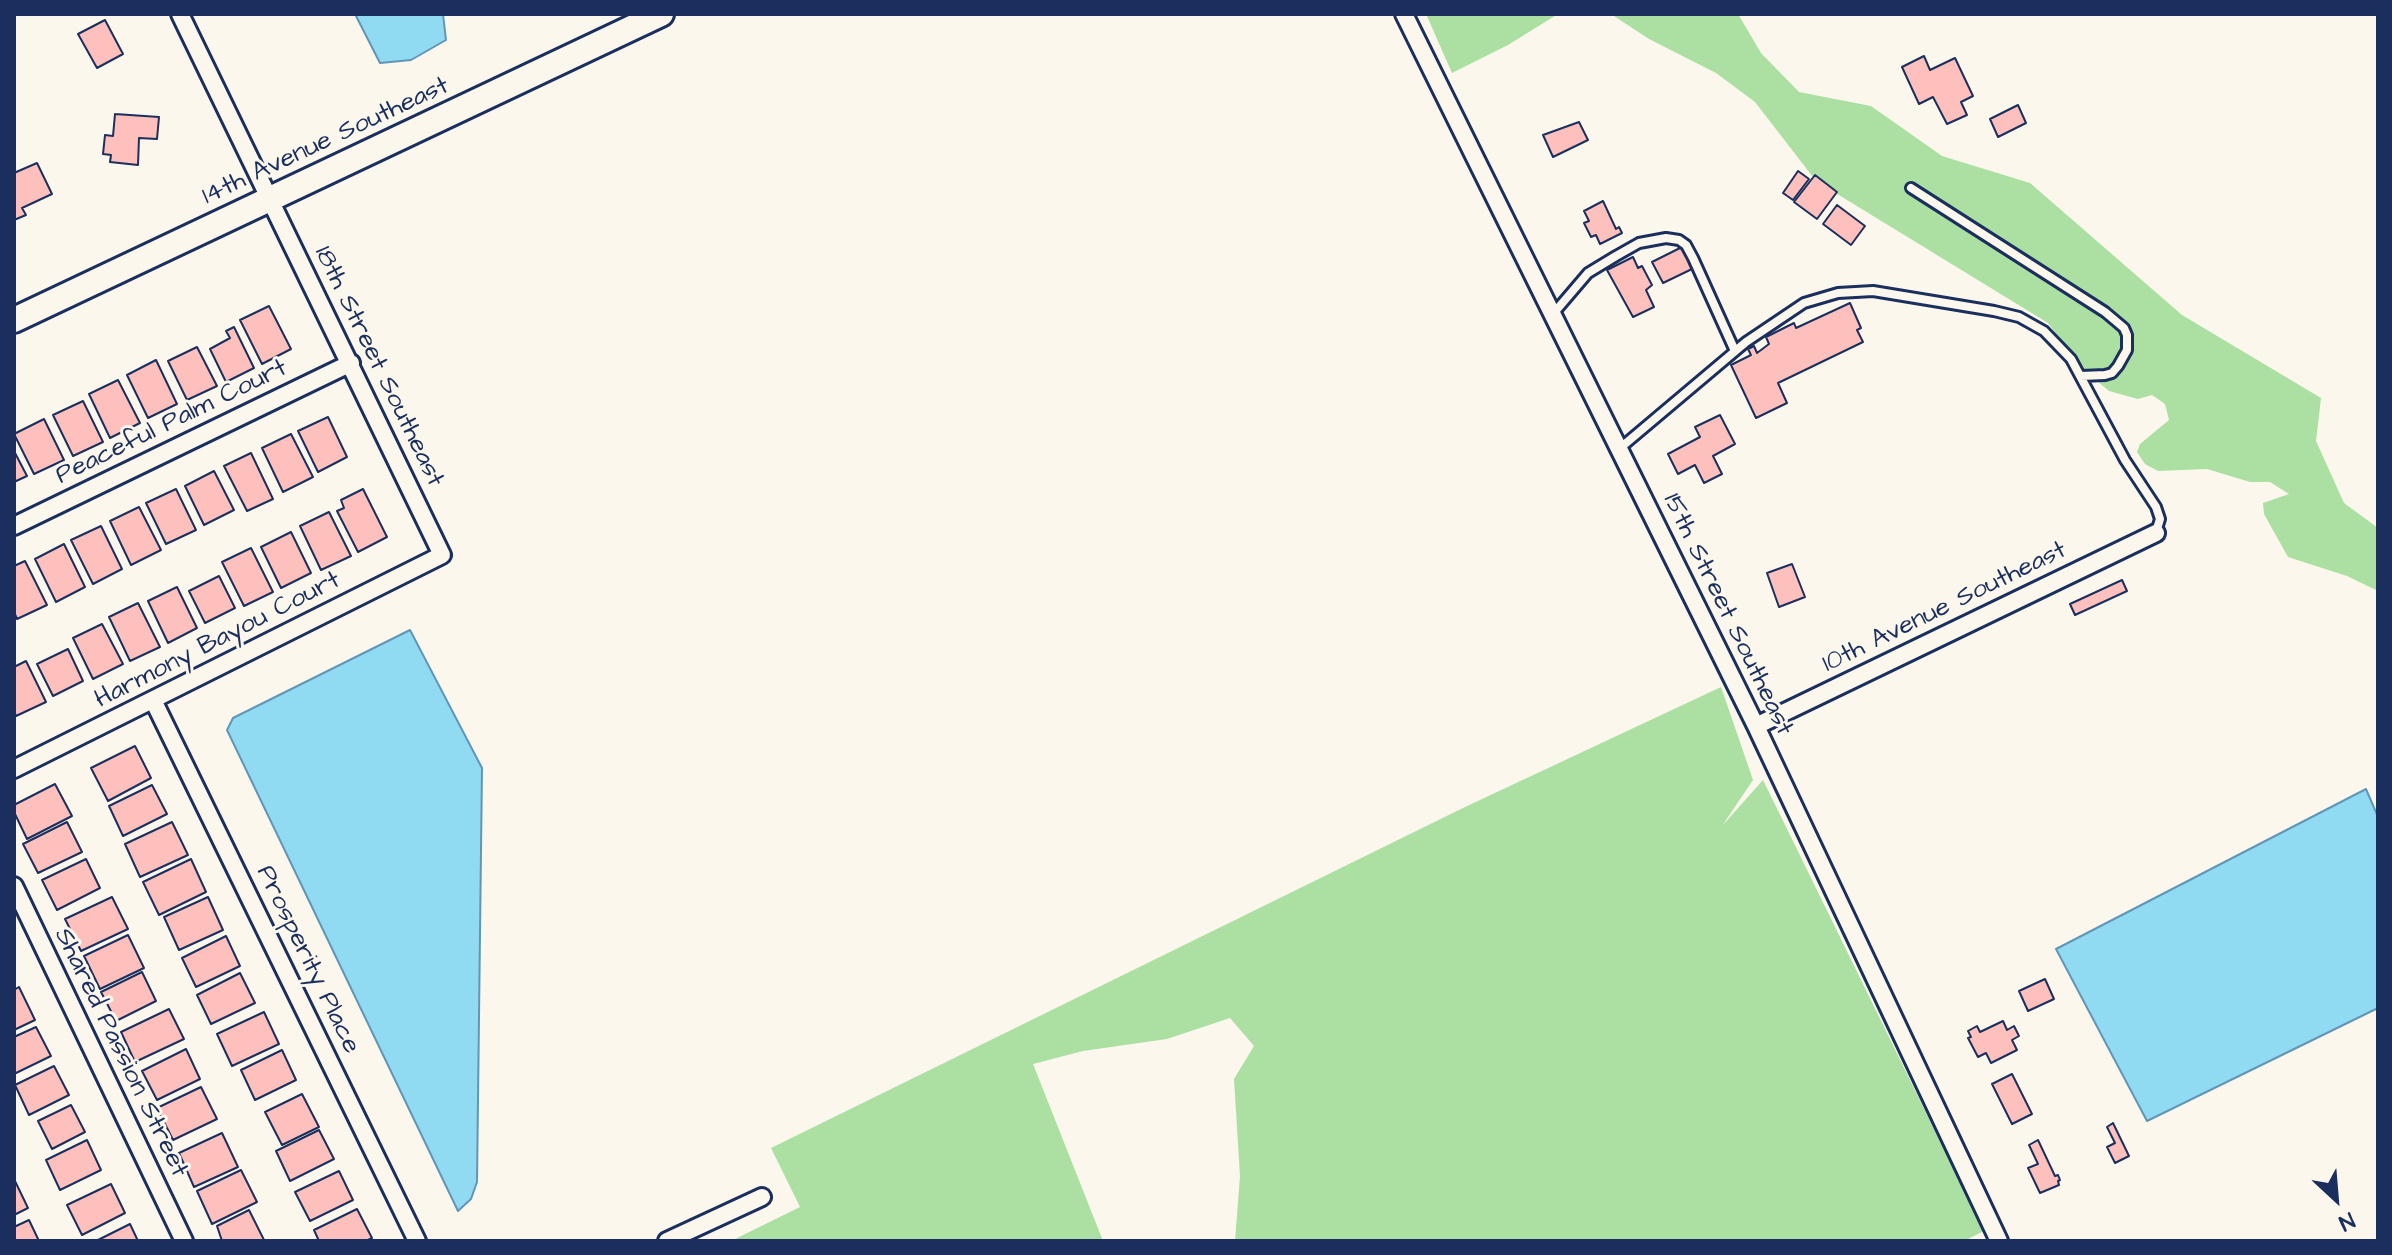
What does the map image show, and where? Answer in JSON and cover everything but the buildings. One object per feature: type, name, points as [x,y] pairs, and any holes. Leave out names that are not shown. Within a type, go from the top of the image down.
[{"type":"street","name":"18th Street Southeast","points":[[180,14],[442,555]]},
{"type":"street","name":"14th Avenue Southeast","points":[[14,320],[661,14]]},
{"type":"street","name":"15th Street Southeast","points":[[1404,14],[1756,726],[1999,1241]]},
{"type":"street","name":"Peaceful Palm Court","points":[[14,526],[351,363]]},
{"type":"street","name":"10th Avenue Southeast","points":[[1756,726],[2156,533]]},
{"type":"street","name":"Harmony Bayou Court","points":[[14,769],[442,555]]},
{"type":"street","name":"Prosperity Place","points":[[153,700],[417,1241]]},
{"type":"street","name":"Shared Passion Street","points":[[14,886],[184,1241]]},
{"type":"street","points":[[667,1241],[762,1197]]},
{"type":"lane","points":[[1911,188],[2105,312],[2124,328],[2127,350],[2112,373],[2081,376]]},
{"type":"lane","points":[[1552,314],[1588,273],[1616,256],[1639,243],[1666,238],[1679,240],[1686,245],[1693,258],[1735,351]]},
{"type":"lane","points":[[1619,449],[1735,351],[1804,303],[1838,293],[1873,291],[1994,311],[2019,317],[2044,331],[2071,359],[2125,460],[2156,507],[2160,519],[2156,533]]},
{"type":"green space","points":[[1426,14],[1558,14],[1508,45],[1452,73]]},
{"type":"green space","points":[[1611,14],[1738,14],[1761,53],[1799,92],[1871,106],[1942,156],[2030,183],[2182,315],[2321,398],[2316,441],[2344,503],[2378,528],[2378,591],[2347,576],[2288,557],[2264,514],[2263,503],[2289,494],[2270,482],[2250,482],[2207,469],[2158,471],[2145,464],[2137,452],[2140,444],[2169,420],[2165,404],[2152,395],[2138,399],[2109,391],[2082,368],[2048,323],[1816,181],[1755,102],[1716,73],[1649,39]]},
{"type":"green space","points":[[1721,687],[1753,780],[1722,826],[1763,780],[1984,1231],[1964,1241],[1235,1241],[1240,1176],[1234,1079],[1254,1046],[1230,1018],[1167,1039],[1083,1051],[1033,1064],[1103,1241],[731,1241],[800,1207],[771,1148],[1465,807]]},
{"type":"water","points":[[355,14],[443,14],[446,40],[411,60],[380,63]]},
{"type":"water","points":[[410,630],[482,768],[477,1182],[471,1199],[458,1211],[227,730],[233,718]]},
{"type":"water","points":[[2366,789],[2378,817],[2378,1008],[2147,1121],[2056,949]]}]
